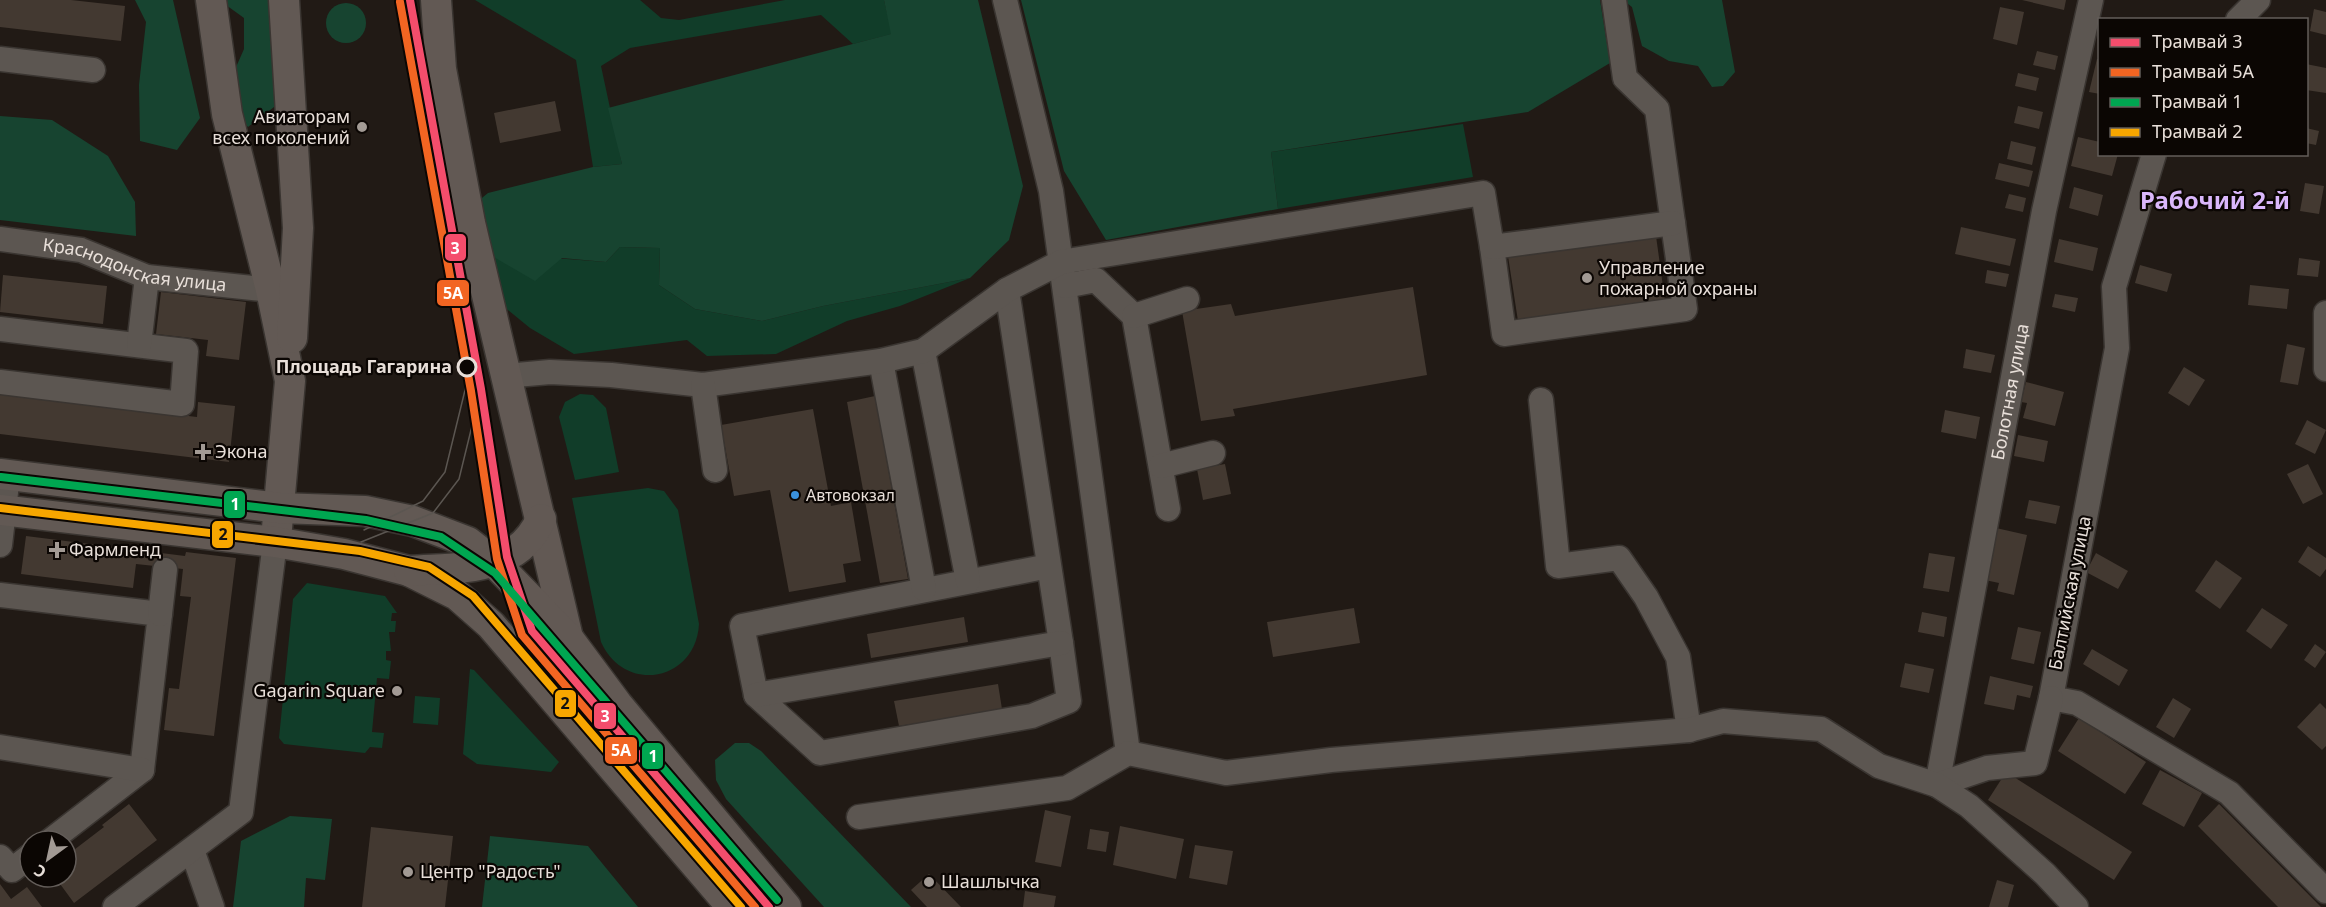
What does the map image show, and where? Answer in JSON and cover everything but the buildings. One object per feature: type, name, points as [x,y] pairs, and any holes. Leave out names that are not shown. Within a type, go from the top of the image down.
[{"type":"main road","points":[[211,0],[227,114],[271,290],[290,381]]},
{"type":"main road","points":[[275,542],[290,381],[298,228],[284,0]]},
{"type":"main road","points":[[436,0],[441,69],[470,223],[568,638]]},
{"type":"main road","points":[[4,474],[279,508],[365,511],[413,521],[468,542],[495,563],[568,638],[617,705],[759,879],[786,907]]},
{"type":"main road","points":[[2,510],[275,542],[344,554],[409,571],[457,595],[491,625],[732,906]]},
{"type":"main road","points":[[409,571],[495,563],[521,549],[533,537],[541,519]]},
{"type":"street","points":[[1005,0],[1051,191],[1128,753]]},
{"type":"street","points":[[506,376],[550,372],[611,375],[703,386],[881,361],[923,351],[1006,290],[1061,262],[1483,193],[1504,334],[1685,309],[1657,110],[1625,78],[1614,0]]},
{"type":"street","name":"Болотная улица","points":[[1937,785],[2044,212],[2091,0]]},
{"type":"street","points":[[2240,18],[2258,0]]},
{"type":"street","points":[[0,59],[93,70]]},
{"type":"street","name":"Балтийская улица","points":[[1937,785],[1987,768],[2035,763],[2051,698],[2117,348],[2114,287],[2153,156]]},
{"type":"street","points":[[1492,247],[1673,223]]},
{"type":"street","name":"Краснодонская улица","points":[[0,238],[81,250],[147,277],[271,290]]},
{"type":"street","points":[[139,345],[147,277]]},
{"type":"street","points":[[1065,285],[1096,279],[1134,316],[1168,508]]},
{"type":"street","points":[[1006,290],[1061,643],[1070,701],[1032,716],[820,753],[756,695],[742,626],[1049,566]]},
{"type":"street","points":[[1134,316],[1187,299]]},
{"type":"street","points":[[2326,313],[2326,369]]},
{"type":"street","points":[[0,329],[186,351],[182,404],[0,382]]},
{"type":"street","points":[[923,351],[968,581]]},
{"type":"street","points":[[881,361],[924,589]]},
{"type":"street","points":[[703,386],[715,470]]},
{"type":"street","points":[[1541,400],[1558,566],[1619,558],[1646,597],[1678,657],[1689,730]]},
{"type":"street","points":[[1161,466],[1213,453]]},
{"type":"street","points":[[0,545],[4,474]]},
{"type":"street","points":[[115,907],[241,812],[275,542]]},
{"type":"street","points":[[66,829],[142,770],[165,570]]},
{"type":"street","points":[[0,595],[160,614]]},
{"type":"street","points":[[756,695],[1061,643]]},
{"type":"street","points":[[2051,698],[2077,703],[2229,793],[2326,891]]},
{"type":"street","points":[[859,817],[1066,788],[1128,753],[1226,773],[1331,760],[1689,730],[1723,721],[1821,729],[1879,766],[1937,785],[1969,806],[2045,873],[2076,907]]},
{"type":"street","points":[[0,747],[142,770]]},
{"type":"street","points":[[192,850],[212,907]]},
{"type":"street","points":[[0,857],[12,870],[18,865]]},
{"type":"green space","points":[[135,0],[173,0],[200,118],[177,150],[140,141],[139,85],[146,22]]},
{"type":"green space","points":[[225,0],[274,0],[284,93],[274,107],[248,127],[237,115],[233,74],[244,49],[244,18],[226,5]]},
{"type":"green space","points":[[475,0],[640,0],[661,18],[679,20],[785,0],[884,0],[892,34],[853,44],[821,15],[630,48],[601,66],[622,164],[593,167],[576,60]]},
{"type":"green space","points":[[884,0],[978,0],[1023,186],[1009,240],[970,278],[823,306],[762,321],[695,309],[659,285],[660,248],[620,247],[606,262],[562,258],[535,281],[487,253],[477,202],[488,193],[593,167],[622,164],[608,108],[891,34]]},
{"type":"green space","points":[[1021,0],[1600,0],[1610,63],[1528,112],[1271,152],[1278,209],[1106,240],[1064,171]]},
{"type":"green space","points":[[1623,0],[1722,0],[1735,72],[1723,86],[1712,87],[1698,66],[1669,61],[1642,46],[1632,7]]},
{"type":"green space","points":[[346,3],[360,9],[366,23],[360,37],[346,43],[332,37],[326,23],[332,9]]},
{"type":"green space","points":[[0,116],[52,120],[108,156],[135,202],[136,236],[0,220]]},
{"type":"green space","points":[[1463,124],[1473,177],[1278,209],[1271,152]]},
{"type":"green space","points":[[620,247],[660,248],[659,285],[695,309],[762,321],[823,306],[970,278],[900,306],[847,321],[776,354],[707,356],[687,340],[574,354],[530,328],[503,306],[487,253],[606,262]]},
{"type":"green space","points":[[580,394],[593,395],[606,408],[619,472],[575,480],[559,417],[565,402]]},
{"type":"green space","points":[[648,488],[664,491],[678,510],[699,624],[695,643],[686,658],[673,669],[658,674],[642,675],[626,670],[612,659],[601,642],[572,498]]},
{"type":"green space","points":[[307,583],[385,596],[397,613],[392,613],[391,621],[396,621],[395,632],[389,632],[391,651],[386,651],[386,660],[391,661],[389,679],[377,678],[372,732],[384,733],[382,748],[370,747],[365,753],[284,744],[279,738],[293,599]]},
{"type":"green space","points":[[470,669],[474,670],[559,762],[551,772],[477,764],[463,754]]},
{"type":"green space","points":[[415,696],[440,698],[438,725],[413,723]]},
{"type":"green space","points":[[735,743],[749,743],[761,751],[911,907],[824,907],[726,799],[716,780],[715,760]]},
{"type":"green space","points":[[290,816],[332,819],[325,880],[306,878],[304,907],[233,907],[241,841]]},
{"type":"green space","points":[[490,836],[588,846],[638,907],[482,907]]},
{"type":"tram line","name":"3","points":[[410,0],[481,389],[507,557],[532,631],[769,907]]},
{"type":"tram line","name":"5А","points":[[400,2],[471,391],[497,559],[522,635],[755,907]]},
{"type":"tram line","points":[[364,530],[423,501],[445,472],[467,382]]},
{"type":"tram line","points":[[361,542],[433,513],[459,479],[481,389]]},
{"type":"tram line","name":"1","points":[[1,477],[366,520],[441,537],[495,573],[777,900]]},
{"type":"tram line","name":"2","points":[[0,508],[360,551],[429,567],[473,596],[741,907]]},
{"type":"place","name":"Авиаторам всех поколений","points":[[362,127]]},
{"type":"place","name":"Управление пожарной охраны","points":[[1587,278]]},
{"type":"place","name":"Площадь Гагарина","points":[[467,367]]},
{"type":"place","name":"Экона","points":[[203,452]]},
{"type":"place","name":"Автовокзал","points":[[795,495]]},
{"type":"place","name":"Фармленд","points":[[57,550]]},
{"type":"place","name":"Gagarin Square","points":[[397,691]]},
{"type":"place","name":"Центр \"Радость\"","points":[[408,872]]},
{"type":"place","name":"Шашлычка","points":[[929,882]]},
{"type":"district","name":"Рабочий 2‑й","points":[[2215,201]]}]
